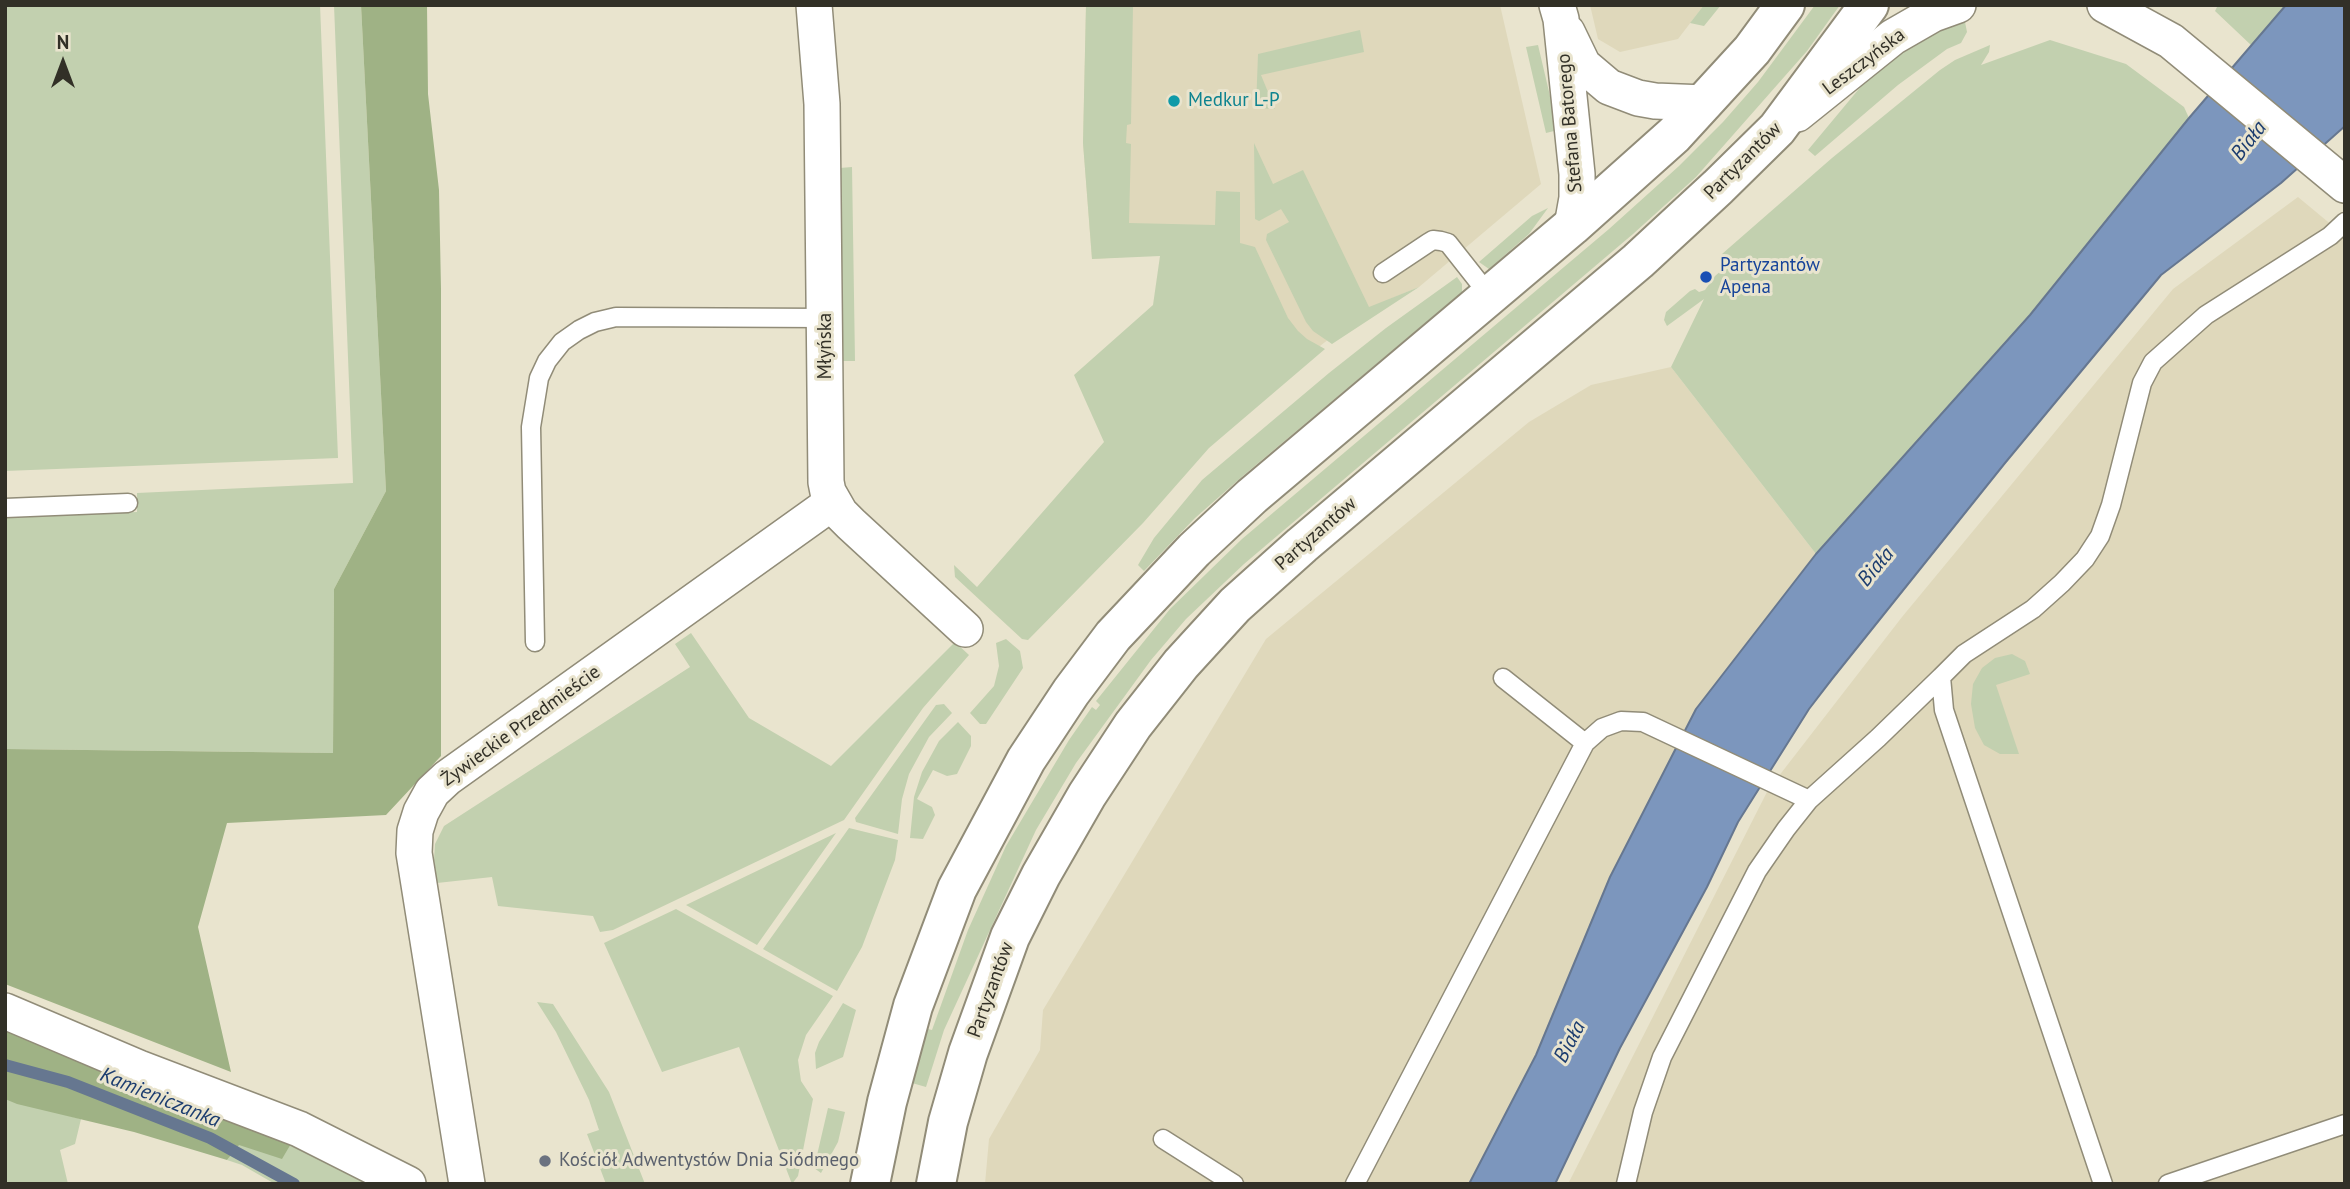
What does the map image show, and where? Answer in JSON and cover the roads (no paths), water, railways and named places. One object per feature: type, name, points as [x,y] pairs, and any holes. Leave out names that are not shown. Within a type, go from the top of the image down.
[{"type":"main road","points":[[870,1184],[887,1102],[914,1006],[957,889],[1026,760],[1071,692],[1113,636],[1194,550],[1252,496],[1572,226],[1674,135],[1752,50],[1785,5]]},
{"type":"main road","name":"Partyzantów","points":[[936,1184],[948,1122],[968,1054],[1010,937],[1041,875],[1087,795],[1133,724],[1181,664],[1235,605],[1302,544],[1637,261],[1777,130],[1869,5]]},
{"type":"street","name":"Młyńska","points":[[814,5],[822,104],[826,482],[833,502],[851,524],[965,629]]},
{"type":"street","name":"Leszczyńska","points":[[1777,130],[1893,37],[1933,14],[1958,5]]},
{"type":"street","points":[[2105,5],[2171,41],[2330,164],[2345,185]]},
{"type":"street","points":[[2148,5],[2171,41]]},
{"type":"street","name":"Stefana Batorego","points":[[1559,12],[1583,65],[1609,87],[1637,98],[1655,101],[1705,103]]},
{"type":"street","name":"Stefana Batorego","points":[[1559,12],[1577,174],[1577,198],[1572,226]]},
{"type":"street","name":"Żywieckie Przedmieście","points":[[467,1184],[414,853],[415,831],[421,812],[432,792],[447,778],[833,502]]},
{"type":"street","points":[[5,1012],[139,1068],[299,1129],[408,1184]]},
{"type":"lane","points":[[1626,1184],[1643,1112],[1662,1057],[1757,872],[1786,829],[1809,800],[1878,738],[1964,654],[2033,609],[2085,559],[2100,536],[2111,505],[2142,383],[2153,362],[2206,315],[2330,236],[2345,222]]},
{"type":"lane","points":[[1383,272],[1433,240],[1441,241],[1448,243],[1489,295]]},
{"type":"lane","points":[[535,642],[531,427],[539,378],[547,361],[562,342],[595,322],[616,317],[825,318]]},
{"type":"lane","points":[[5,508],[128,503]]},
{"type":"lane","points":[[1941,677],[1944,710],[2103,1184]]},
{"type":"lane","points":[[1503,678],[1585,743]]},
{"type":"lane","points":[[1354,1184],[1585,743],[1602,728],[1621,721],[1643,722],[1809,800]]},
{"type":"lane","points":[[2168,1184],[2345,1124]]},
{"type":"lane","points":[[1163,1139],[1234,1184]]},
{"type":"water","name":"Biała","points":[[2286,5],[2345,5],[2345,126],[2281,183],[2161,275],[2005,463],[1809,709],[1738,822],[1707,887],[1620,1048],[1555,1184],[1469,1184],[1536,1055],[1610,877],[1696,709],[1816,554],[2030,315],[2189,118]]},
{"type":"waterway","name":"Kamieniczanka","points":[[5,1065],[68,1082],[210,1138],[294,1184]]},
{"type":"place","name":"Medkur L-P","points":[[1174,101]]},
{"type":"place","name":"Partyzantów Apena","points":[[1706,277]]},
{"type":"place","name":"Kościół Adwentystów Dnia Siódmego","points":[[545,1161]]}]
